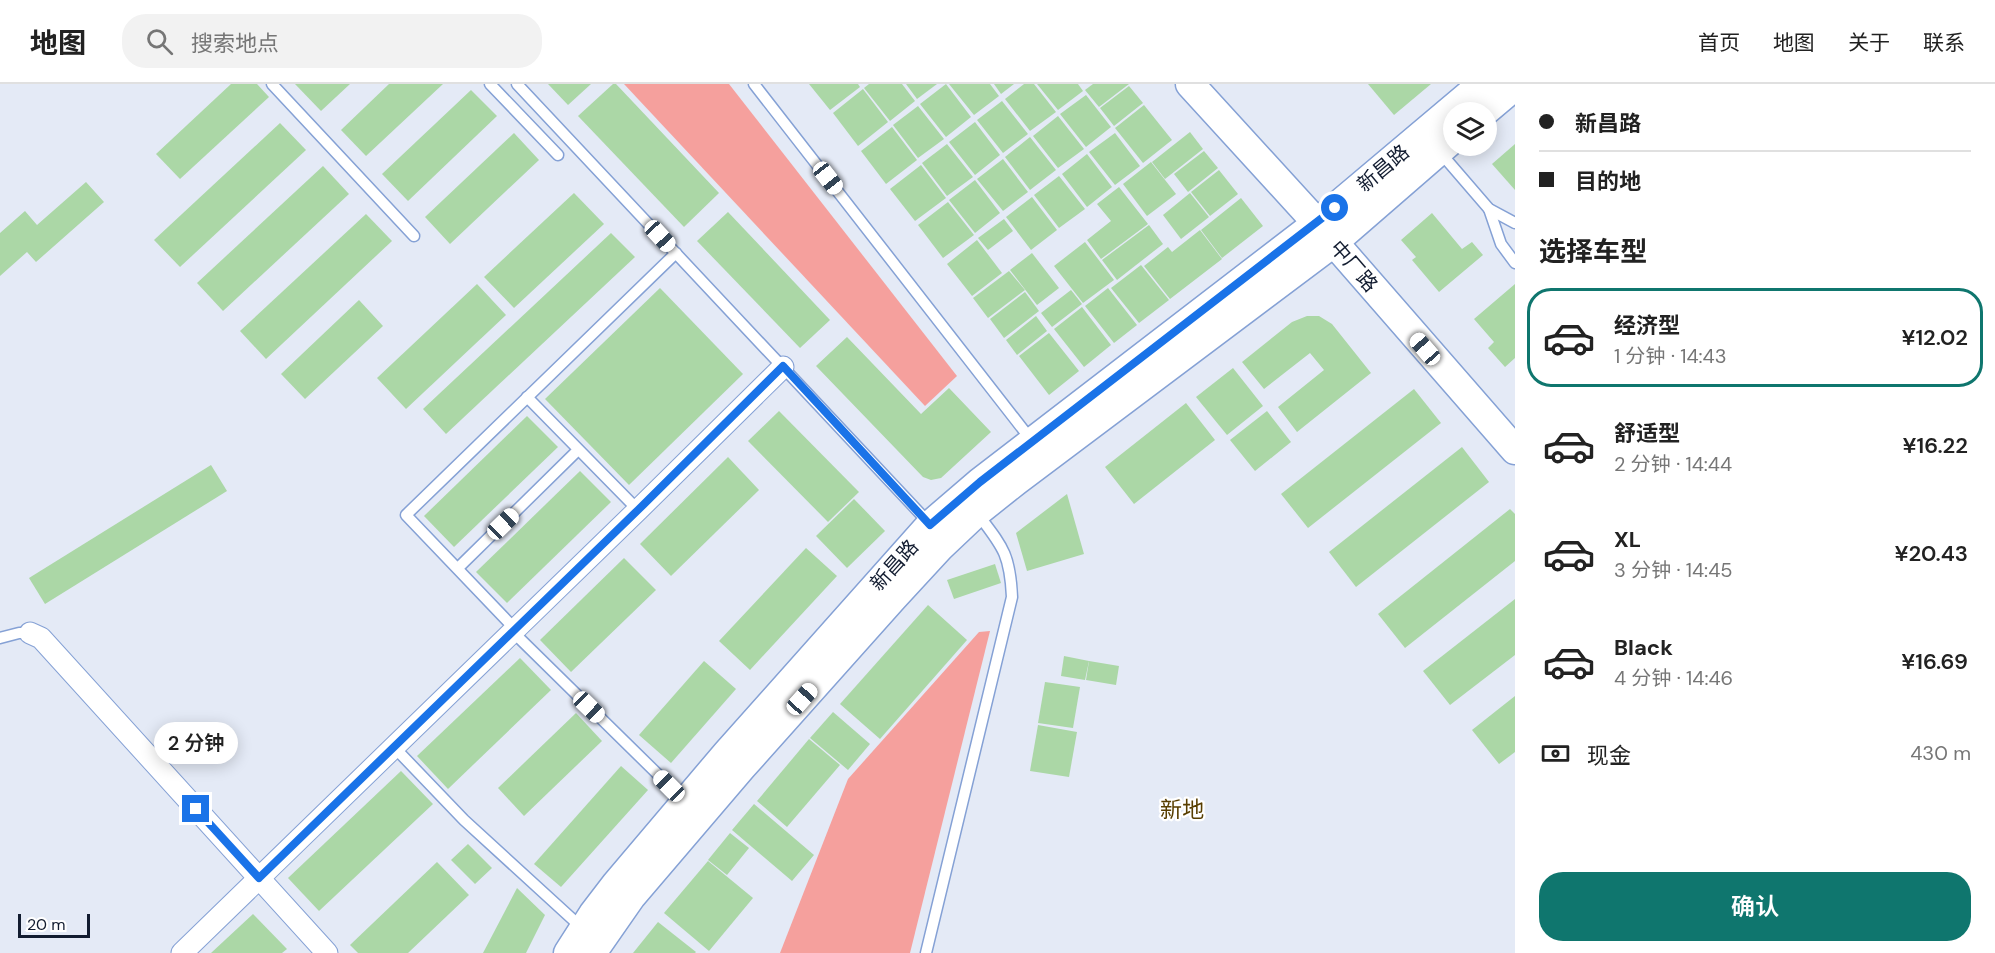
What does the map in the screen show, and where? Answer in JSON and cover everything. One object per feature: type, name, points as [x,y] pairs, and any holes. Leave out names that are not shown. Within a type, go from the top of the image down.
[{"type":"street","name":"中厂路","points":[[1190,84],[1325,233],[1515,450]]},
{"type":"street","name":"新昌路","points":[[568,953],[588,941],[632,897],[742,767],[940,547],[977,512],[1325,233],[1482,84]]},
{"type":"street","points":[[1496,102],[1515,86]]},
{"type":"street","name":"新昌路","points":[[588,941],[616,884],[686,801],[930,525],[980,482],[1033,442],[1443,147]]},
{"type":"street","points":[[182,953],[783,366]]},
{"type":"street","points":[[30,633],[41,638],[327,953]]},
{"type":"lane","points":[[490,84],[558,155]]},
{"type":"lane","points":[[517,84],[930,525]]},
{"type":"lane","points":[[754,84],[1033,442]]},
{"type":"lane","points":[[277,86],[414,236]]},
{"type":"lane","points":[[1453,156],[1489,209],[1501,244],[1515,262]]},
{"type":"lane","points":[[1489,209],[1515,222]]},
{"type":"lane","points":[[676,253],[406,514],[514,630],[686,801]]},
{"type":"lane","points":[[527,397],[638,510]]},
{"type":"lane","points":[[458,568],[578,450]]},
{"type":"lane","points":[[926,953],[1012,597],[1008,559],[1000,543],[977,512]]},
{"type":"lane","points":[[0,638],[19,633],[30,633]]},
{"type":"lane","points":[[394,747],[464,820],[588,941]]},
{"type":"shaded area","points":[[624,84],[729,84],[957,376],[925,406]]},
{"type":"shaded area","points":[[990,631],[910,953],[780,953],[848,779],[979,632]]},
{"type":"building","points":[[231,84],[257,84],[269,97],[180,179],[156,154]]},
{"type":"building","points":[[295,84],[350,84],[321,111]]},
{"type":"building","points":[[389,84],[443,84],[366,156],[341,130]]},
{"type":"building","points":[[548,84],[591,84],[568,105]]},
{"type":"building","points":[[613,84],[616,84],[719,193],[684,227],[578,116]]},
{"type":"building","points":[[809,84],[858,84],[860,87],[830,110]]},
{"type":"building","points":[[869,84],[902,84],[915,101],[890,121],[864,88]]},
{"type":"building","points":[[906,84],[937,84],[917,99]]},
{"type":"building","points":[[946,84],[971,117],[946,137],[920,104]]},
{"type":"building","points":[[949,84],[990,84],[999,96],[974,115]]},
{"type":"building","points":[[994,84],[1014,84],[1001,94]]},
{"type":"building","points":[[1024,84],[1034,84],[1056,112],[1030,131],[1005,99]]},
{"type":"building","points":[[1037,84],[1078,84],[1083,91],[1058,110]]},
{"type":"building","points":[[1093,84],[1129,84],[1099,107],[1085,90]]},
{"type":"building","points":[[1368,84],[1431,84],[1394,115]]},
{"type":"building","points":[[1129,86],[1143,103],[1114,126],[1100,108]]},
{"type":"building","points":[[863,89],[888,122],[858,146],[833,113]]},
{"type":"building","points":[[471,90],[497,116],[408,201],[382,174]]},
{"type":"building","points":[[1086,95],[1111,127],[1086,147],[1060,114]]},
{"type":"building","points":[[1002,101],[1028,134],[1003,153],[977,120]]},
{"type":"building","points":[[1144,105],[1172,140],[1143,163],[1115,128]]},
{"type":"building","points":[[918,106],[944,139],[918,158],[893,125]]},
{"type":"building","points":[[1058,116],[1084,149],[1058,168],[1033,136]]},
{"type":"building","points":[[975,122],[1000,155],[975,175],[949,142]]},
{"type":"building","points":[[280,123],[306,150],[180,267],[154,240]]},
{"type":"building","points":[[892,127],[917,160],[886,184],[861,151]]},
{"type":"building","points":[[1190,132],[1203,149],[1165,179],[1152,162]]},
{"type":"building","points":[[514,133],[539,160],[450,244],[425,217]]},
{"type":"building","points":[[1115,133],[1140,166],[1115,185],[1089,152]]},
{"type":"building","points":[[1030,137],[1056,170],[1030,190],[1005,157]]},
{"type":"building","points":[[947,144],[973,177],[947,196],[922,163]]},
{"type":"building","points":[[1515,144],[1515,190],[1492,164]]},
{"type":"building","points":[[1204,151],[1218,168],[1188,192],[1174,174]]},
{"type":"building","points":[[1087,154],[1112,187],[1087,207],[1062,174]]},
{"type":"building","points":[[1003,159],[1028,192],[1003,211],[977,179]]},
{"type":"building","points":[[1151,162],[1176,194],[1147,216],[1123,184]]},
{"type":"building","points":[[921,165],[946,198],[915,221],[890,189]]},
{"type":"building","points":[[323,166],[349,194],[223,311],[197,283]]},
{"type":"building","points":[[1219,170],[1238,194],[1210,216],[1191,192]]},
{"type":"building","points":[[1059,176],[1085,209],[1059,228],[1034,195]]},
{"type":"building","points":[[975,180],[1000,213],[975,233],[949,200]]},
{"type":"building","points":[[86,182],[104,202],[36,262],[27,252],[0,276],[0,233],[25,211],[37,225]]},
{"type":"building","points":[[1119,187],[1148,224],[1101,259],[1087,240],[1111,221],[1097,204]]},
{"type":"building","points":[[574,193],[604,224],[514,308],[484,277]]},
{"type":"building","points":[[1190,193],[1209,217],[1181,239],[1163,215]]},
{"type":"building","points":[[1032,197],[1057,230],[1031,250],[1006,217]]},
{"type":"building","points":[[1241,198],[1263,226],[1222,258],[1201,230]]},
{"type":"building","points":[[948,202],[974,235],[943,258],[918,225]]},
{"type":"building","points":[[728,212],[830,320],[800,348],[697,241]]},
{"type":"building","points":[[1432,213],[1462,249],[1472,242],[1483,255],[1439,292],[1412,260],[1416,257],[1401,240]]},
{"type":"building","points":[[366,214],[392,241],[266,359],[240,331]]},
{"type":"building","points":[[1004,219],[1013,231],[988,250],[978,238]]},
{"type":"building","points":[[1149,225],[1163,244],[1117,280],[1102,260]]},
{"type":"building","points":[[1200,230],[1222,259],[1170,299],[1144,266],[1168,247],[1172,252]]},
{"type":"building","points":[[611,233],[635,257],[446,434],[423,409]]},
{"type":"building","points":[[977,240],[1002,273],[972,296],[947,264]]},
{"type":"building","points":[[1085,242],[1114,280],[1083,303],[1054,266]]},
{"type":"building","points":[[1032,253],[1059,288],[1037,305],[1010,270]]},
{"type":"building","points":[[1141,265],[1169,300],[1139,323],[1111,288]]},
{"type":"building","points":[[1009,271],[1025,290],[988,318],[973,298]]},
{"type":"building","points":[[477,284],[506,315],[406,409],[377,378]]},
{"type":"building","points":[[1515,284],[1515,358],[1505,367],[1488,348],[1494,342],[1474,319]]},
{"type":"building","points":[[660,288],[743,374],[629,485],[545,399]]},
{"type":"building","points":[[1108,288],[1137,325],[1114,343],[1085,306]]},
{"type":"building","points":[[1071,290],[1082,304],[1052,327],[1041,313]]},
{"type":"building","points":[[1025,292],[1039,311],[1004,338],[990,319]]},
{"type":"building","points":[[359,300],[383,326],[305,399],[281,374]]},
{"type":"building","points":[[1082,307],[1111,345],[1084,367],[1054,329]]},
{"type":"building","points":[[1036,316],[1047,331],[1017,355],[1006,340]]},
{"type":"building","points":[[1307,316],[1319,316],[1332,324],[1371,373],[1297,432],[1278,407],[1324,370],[1310,353],[1264,389],[1242,362],[1292,322]]},
{"type":"building","points":[[1049,333],[1079,371],[1049,395],[1019,356]]},
{"type":"building","points":[[847,337],[921,414],[949,388],[991,432],[941,478],[931,480],[923,477],[816,366]]},
{"type":"building","points":[[1233,368],[1263,406],[1227,435],[1196,397]]},
{"type":"building","points":[[1414,389],[1441,423],[1308,528],[1281,494]]},
{"type":"building","points":[[1186,403],[1215,440],[1134,504],[1105,467]]},
{"type":"building","points":[[779,411],[859,492],[828,522],[748,441]]},
{"type":"building","points":[[1267,411],[1291,442],[1255,471],[1230,440]]},
{"type":"building","points":[[527,416],[558,447],[454,547],[424,516]]},
{"type":"building","points":[[1462,447],[1489,482],[1356,587],[1329,552]]},
{"type":"building","points":[[728,457],[759,490],[671,576],[640,544]]},
{"type":"building","points":[[211,465],[227,491],[45,604],[29,578]]},
{"type":"building","points":[[580,471],[611,502],[507,603],[476,572]]},
{"type":"building","points":[[1067,494],[1084,554],[1027,571],[1016,533]]},
{"type":"building","points":[[854,499],[885,531],[847,568],[816,536]]},
{"type":"building","points":[[1510,509],[1515,514],[1515,561],[1405,648],[1378,614]]},
{"type":"building","points":[[806,548],[837,576],[750,670],[719,641]]},
{"type":"building","points":[[624,558],[656,590],[571,672],[540,640]]},
{"type":"building","points":[[995,564],[1001,583],[954,599],[947,580]]},
{"type":"building","points":[[1515,599],[1515,655],[1450,705],[1423,671]]},
{"type":"building","points":[[928,605],[967,640],[880,739],[840,704]]},
{"type":"building","points":[[1064,656],[1089,661],[1085,680],[1061,676]]},
{"type":"building","points":[[520,658],[551,690],[448,789],[417,756]]},
{"type":"building","points":[[704,661],[736,689],[671,763],[639,735]]},
{"type":"building","points":[[1089,661],[1119,666],[1116,685],[1086,680]]},
{"type":"building","points":[[1045,682],[1080,687],[1073,728],[1038,723]]},
{"type":"building","points":[[1515,696],[1515,752],[1499,764],[1472,730]]},
{"type":"building","points":[[833,712],[870,744],[848,770],[810,738]]},
{"type":"building","points":[[576,713],[602,741],[524,816],[498,788]]},
{"type":"building","points":[[1038,725],[1077,732],[1069,777],[1030,771]]},
{"type":"building","points":[[809,739],[840,765],[787,827],[757,801]]},
{"type":"building","points":[[621,766],[648,790],[561,887],[534,864]]},
{"type":"building","points":[[401,771],[433,804],[319,911],[288,878]]},
{"type":"building","points":[[754,804],[814,855],[792,881],[732,830]]},
{"type":"building","points":[[730,833],[749,848],[727,875],[708,860]]},
{"type":"building","points":[[468,844],[492,868],[475,884],[451,860]]},
{"type":"building","points":[[708,861],[753,898],[709,951],[664,913]]},
{"type":"building","points":[[437,862],[469,895],[408,953],[358,953],[350,945]]},
{"type":"building","points":[[517,888],[545,915],[526,953],[483,953]]},
{"type":"building","points":[[253,914],[287,949],[282,953],[211,953]]},
{"type":"building","points":[[658,922],[696,952],[633,953]]},
{"type":"district","name":"新地","points":[[1182,809]]},
{"type":"route","points":[[196,809],[259,878],[783,366],[930,525],[980,482],[1335,208]]}]
